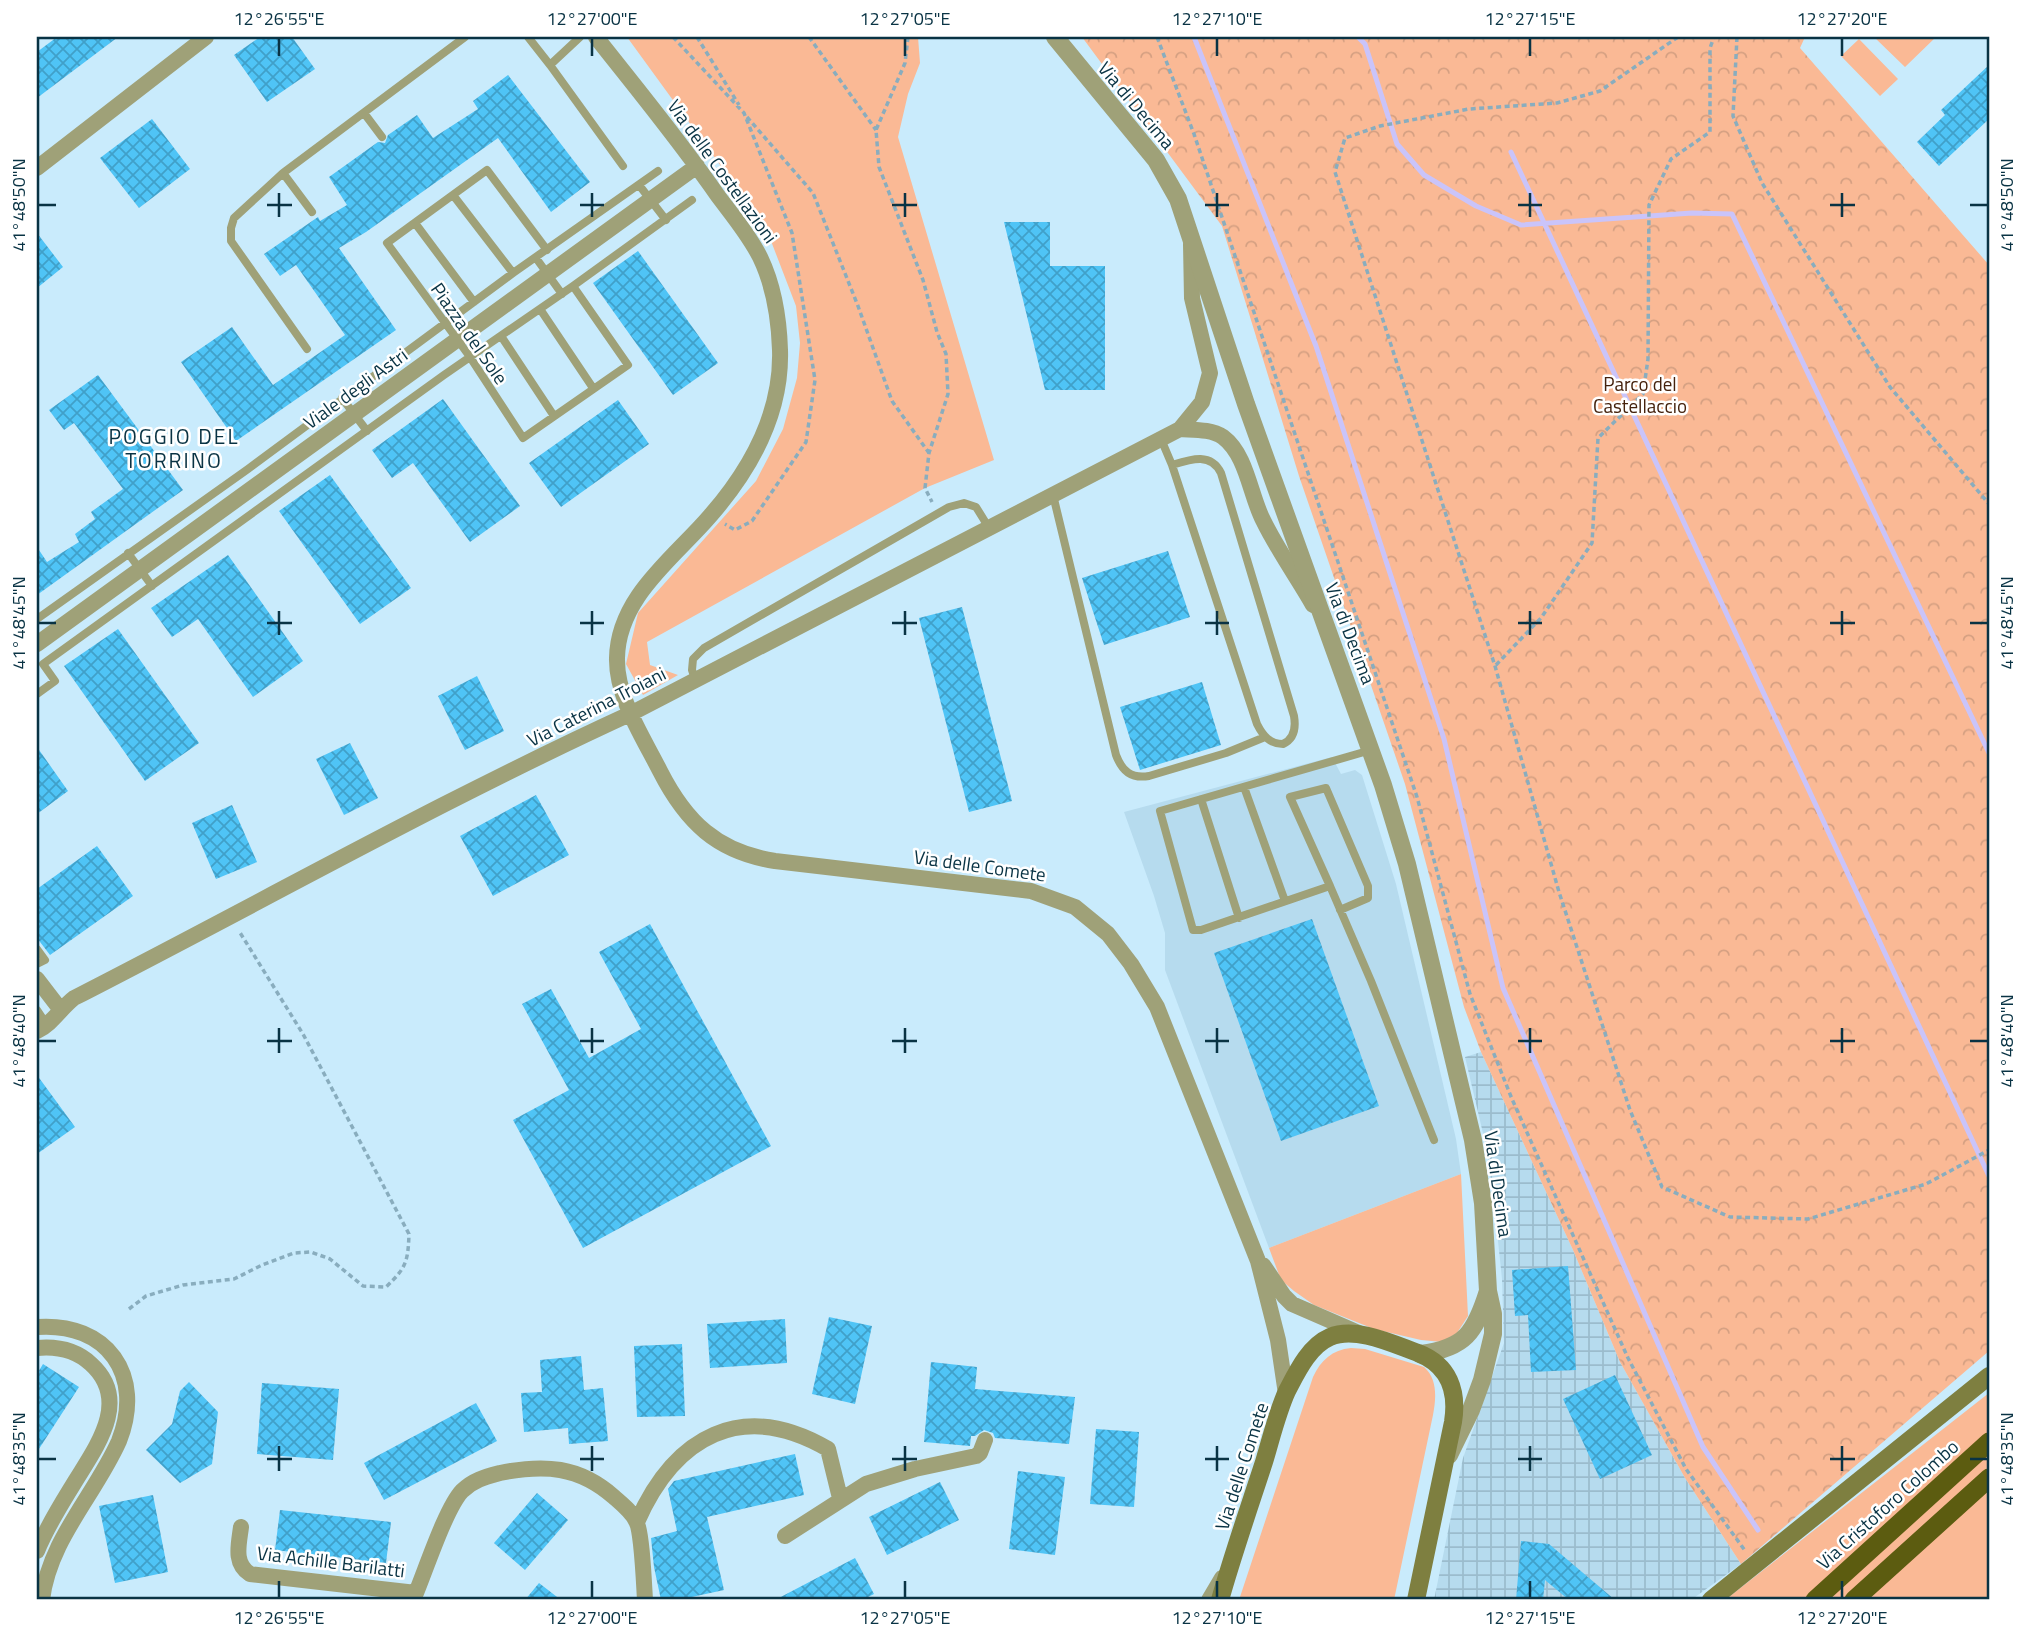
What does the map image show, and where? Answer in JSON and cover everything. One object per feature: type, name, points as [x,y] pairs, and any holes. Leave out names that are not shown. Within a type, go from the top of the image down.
[{"type":"highway","name":"Via Cristoforo Colombo","points":[[1815,1600],[1989,1442]]},
{"type":"highway","points":[[1854,1600],[1989,1478]]},
{"type":"main road","points":[[1286,1394],[1307,1358],[1319,1344],[1333,1336],[1344,1334],[1369,1337],[1421,1354]]},
{"type":"main road","name":"Via di Decima","points":[[1416,1600],[1455,1410],[1453,1388],[1442,1369],[1421,1354]]},
{"type":"main road","name":"Via Cristoforo Colombo","points":[[1711,1600],[1989,1376]]},
{"type":"main road","name":"Via delle Comete","points":[[1220,1600],[1286,1394]]},
{"type":"street","points":[[37,167],[206,37]]},
{"type":"street","name":"Via delle Costellazioni","points":[[596,37],[697,166],[753,246],[769,281],[777,314],[779,378],[770,421],[747,464],[711,516],[661,568],[640,594],[624,623],[617,663],[622,688],[632,713]]},
{"type":"street","name":"Via di Decima","points":[[1055,37],[1156,160],[1178,199],[1246,404],[1371,750],[1407,864],[1470,1124],[1484,1214],[1488,1291],[1493,1323],[1487,1362],[1471,1410],[1445,1462]]},
{"type":"street","name":"Viale degli Astri","points":[[37,644],[697,166]]},
{"type":"street","name":"Via Caterina Troiani","points":[[40,1030],[74,998],[1180,429],[1202,402],[1210,373],[1192,298],[1191,235]]},
{"type":"street","points":[[1180,429],[1213,433],[1224,438],[1231,446],[1240,460],[1263,521],[1322,619]]},
{"type":"street","name":"Via delle Comete","points":[[632,713],[674,796],[705,832],[724,846],[765,859],[1024,889],[1068,903],[1101,927],[1131,964],[1157,1007],[1258,1261],[1279,1340],[1286,1394]]},
{"type":"street","points":[[37,979],[60,1009]]},
{"type":"street","name":"Via delle Comete","points":[[1258,1261],[1292,1304],[1369,1337]]},
{"type":"street","name":"Via di Decima","points":[[1421,1354],[1443,1351],[1461,1341],[1478,1321],[1488,1291]]},
{"type":"street","points":[[37,1328],[75,1330],[99,1343],[120,1364],[129,1400],[119,1441],[56,1553],[42,1600]]},
{"type":"street","points":[[37,1348],[64,1349],[85,1358],[96,1368],[103,1380],[109,1405],[109,1415],[102,1436],[37,1550]]},
{"type":"street","points":[[645,1600],[637,1522],[655,1487],[682,1455],[709,1436],[743,1427],[764,1426],[787,1430],[828,1449],[840,1498]]},
{"type":"street","points":[[785,1536],[840,1498],[878,1479],[976,1456],[981,1453],[985,1440]]},
{"type":"street","name":"Via Achille Barilatti","points":[[241,1527],[238,1559],[242,1569],[250,1574],[421,1597],[456,1498],[470,1484],[482,1478],[542,1467],[569,1472],[605,1489],[637,1522]]},
{"type":"street","points":[[1209,1600],[1232,1561]]},
{"type":"lane","points":[[307,349],[231,241],[234,218],[283,173],[465,37]]},
{"type":"lane","points":[[527,37],[623,166]]},
{"type":"lane","points":[[550,65],[580,37]]},
{"type":"lane","points":[[364,113],[382,137]]},
{"type":"lane","name":"Piazza del Sole","points":[[547,250],[487,170],[387,243],[470,357],[523,438],[628,365],[573,286]]},
{"type":"lane","points":[[37,619],[248,469],[513,273],[658,171]]},
{"type":"lane","points":[[283,173],[312,212]]},
{"type":"lane","points":[[639,185],[666,220]]},
{"type":"lane","points":[[453,195],[513,273]]},
{"type":"lane","points":[[43,664],[692,200]]},
{"type":"lane","name":"Piazza del Sole","points":[[415,223],[474,302]]},
{"type":"lane","points":[[536,258],[562,294]]},
{"type":"lane","points":[[540,309],[593,388]]},
{"type":"lane","name":"Piazza del Sole","points":[[501,336],[554,416]]},
{"type":"lane","points":[[342,398],[367,431]]},
{"type":"lane","points":[[1161,439],[1172,465],[1257,724],[1265,737],[1279,744],[1287,742],[1293,734],[1295,723],[1224,479],[1216,464],[1208,459],[1195,459],[1172,465]]},
{"type":"lane","points":[[1053,495],[1116,755],[1124,770],[1132,776],[1149,776],[1226,753],[1265,737]]},
{"type":"lane","points":[[695,679],[693,659],[704,648],[949,507],[964,503],[976,507],[989,528]]},
{"type":"lane","points":[[128,553],[152,586]]},
{"type":"lane","points":[[37,656],[55,681],[37,694]]},
{"type":"lane","points":[[1330,886],[1202,930],[1193,930],[1160,811],[1371,750]]},
{"type":"lane","points":[[1244,786],[1285,901]]},
{"type":"lane","points":[[1340,910],[1368,898],[1368,886],[1326,788],[1290,797],[1371,981],[1434,1140]]},
{"type":"lane","points":[[1201,799],[1239,918]]},
{"type":"lane","points":[[37,949],[44,960],[37,964]]},
{"type":"lane","points":[[37,1010],[40,1030]]},
{"type":"path","points":[[673,37],[813,193],[892,401],[929,453]]},
{"type":"path","points":[[698,37],[744,113]]},
{"type":"path","points":[[809,37],[876,130]]},
{"type":"path","points":[[908,37],[905,63],[876,130],[879,167],[923,280],[946,355],[948,394],[929,453],[925,488]]},
{"type":"path","points":[[1157,37],[1194,134],[1417,797],[1471,994],[1489,1041],[1512,1099],[1628,1359],[1686,1469],[1755,1565]]},
{"type":"path","points":[[1676,37],[1600,91],[1557,103],[1469,109],[1398,122],[1345,138],[1335,172],[1495,666],[1559,891],[1630,1110],[1662,1187],[1730,1217],[1808,1219],[1926,1184],[1989,1150]]},
{"type":"path","points":[[1495,666],[1541,618],[1592,543],[1598,438],[1643,394],[1648,359],[1649,209],[1671,159],[1710,132],[1710,48],[1714,37]]},
{"type":"path","points":[[1737,37],[1733,116],[1762,183],[1890,387],[1989,504]]},
{"type":"path","points":[[129,1308],[146,1296],[183,1285],[234,1279],[294,1253],[311,1252],[330,1259],[363,1286],[386,1287],[402,1272],[408,1257],[409,1234],[303,1034],[230,917]]},
{"type":"shaded area","points":[[1332,757],[1341,774],[1355,770],[1362,775],[1396,884],[1456,1139],[1461,1174],[1269,1248],[1165,970],[1165,933],[1124,812]]},
{"type":"shaded area","points":[[1481,1052],[1573,1250],[1620,1362],[1685,1478],[1741,1564],[1691,1600],[1434,1600],[1463,1458],[1504,1343],[1502,1279],[1493,1193],[1486,1146],[1465,1057]]},
{"type":"green space","points":[[627,37],[918,37],[920,63],[908,94],[898,137],[994,460],[925,488],[647,642],[650,665],[678,675],[643,695],[626,664],[638,613],[756,481],[783,429],[797,378],[800,343],[796,306],[766,228]]},
{"type":"green space","name":"Parco del Castellaccio","points":[[1082,37],[1805,37],[1800,48],[1989,265],[1989,1351],[1741,1564],[1685,1478],[1620,1362],[1573,1250],[1481,1052],[1464,1007],[1405,784],[1299,476],[1222,226]]},
{"type":"green space","points":[[1874,37],[1936,37],[1905,67]]},
{"type":"green space","points":[[1859,39],[1898,79],[1880,96],[1841,56]]},
{"type":"green space","points":[[1461,1174],[1468,1316],[1457,1333],[1442,1342],[1374,1329],[1314,1305],[1281,1280],[1269,1248]]},
{"type":"green space","points":[[1351,1348],[1365,1349],[1424,1367],[1432,1377],[1435,1389],[1433,1415],[1394,1600],[1239,1600],[1313,1377],[1328,1357]]},
{"type":"green space","points":[[1989,1393],[1989,1600],[1725,1600]]},
{"type":"building","points":[[57,37],[118,37],[37,98],[37,52]]},
{"type":"building","points":[[260,37],[292,37],[315,69],[267,102],[234,55]]},
{"type":"building","points":[[1989,65],[1989,119],[1939,166],[1917,142],[1945,115],[1941,110]]},
{"type":"building","points":[[508,75],[590,182],[551,212],[498,138],[366,232],[339,248],[396,330],[236,441],[181,362],[232,327],[273,385],[345,335],[296,265],[280,276],[264,254],[318,217],[320,221],[347,205],[329,177],[378,142],[385,143],[388,135],[417,115],[433,138],[478,109],[473,101]]},
{"type":"building","points":[[152,119],[190,169],[139,208],[100,158]]},
{"type":"building","points":[[1004,222],[1050,222],[1050,266],[1105,266],[1105,390],[1045,390]]},
{"type":"building","points":[[37,233],[63,267],[37,288]]},
{"type":"building","points":[[638,251],[718,363],[673,395],[593,283]]},
{"type":"building","points":[[98,375],[183,490],[37,595],[37,547],[47,562],[79,542],[75,534],[95,519],[91,512],[123,489],[74,423],[64,430],[49,410]]},
{"type":"building","points":[[443,399],[520,506],[470,542],[413,463],[392,478],[372,450]]},
{"type":"building","points":[[618,400],[649,444],[561,507],[529,463]]},
{"type":"building","points":[[330,475],[411,588],[360,624],[279,511]]},
{"type":"building","points":[[1168,551],[1190,617],[1104,645],[1082,578]]},
{"type":"building","points":[[228,555],[303,661],[253,697],[198,619],[172,637],[151,608]]},
{"type":"building","points":[[962,607],[1012,801],[969,812],[919,618]]},
{"type":"building","points":[[118,629],[199,743],[145,781],[64,666]]},
{"type":"building","points":[[477,676],[504,731],[465,750],[438,696]]},
{"type":"building","points":[[1202,682],[1221,745],[1140,770],[1120,707]]},
{"type":"building","points":[[350,743],[378,798],[344,815],[316,759]]},
{"type":"building","points":[[37,747],[68,791],[37,814]]},
{"type":"building","points":[[536,795],[569,855],[493,896],[460,836]]},
{"type":"building","points":[[232,805],[257,862],[216,879],[192,823]]},
{"type":"building","points":[[97,846],[133,896],[50,955],[37,938],[37,889]]},
{"type":"building","points":[[1312,919],[1379,1106],[1281,1141],[1214,953]]},
{"type":"building","points":[[650,924],[771,1146],[583,1248],[513,1120],[569,1090],[522,1004],[551,989],[589,1058],[641,1029],[599,952]]},
{"type":"building","points":[[37,1075],[75,1127],[37,1154]]},
{"type":"building","points":[[1568,1266],[1576,1370],[1531,1372],[1528,1315],[1515,1316],[1512,1270]]},
{"type":"building","points":[[829,1317],[872,1326],[855,1404],[812,1394]]},
{"type":"building","points":[[785,1319],[787,1363],[710,1368],[707,1324]]},
{"type":"building","points":[[682,1344],[685,1416],[637,1417],[634,1346]]},
{"type":"building","points":[[581,1356],[584,1390],[603,1388],[608,1441],[569,1444],[568,1428],[524,1432],[521,1393],[542,1392],[540,1360]]},
{"type":"building","points":[[931,1362],[977,1367],[975,1389],[1075,1397],[1069,1444],[995,1438],[993,1433],[984,1430],[971,1436],[970,1446],[924,1442]]},
{"type":"building","points":[[43,1364],[79,1387],[37,1452],[37,1374]]},
{"type":"building","points":[[1615,1375],[1652,1455],[1600,1479],[1563,1399]]},
{"type":"building","points":[[189,1382],[218,1412],[212,1464],[180,1483],[146,1450],[172,1424],[180,1391]]},
{"type":"building","points":[[262,1383],[339,1389],[333,1460],[257,1454]]},
{"type":"building","points":[[476,1403],[497,1441],[384,1500],[364,1463]]},
{"type":"building","points":[[1096,1429],[1139,1432],[1134,1507],[1090,1504]]},
{"type":"building","points":[[795,1454],[804,1495],[707,1517],[724,1590],[678,1600],[661,1600],[651,1538],[677,1531],[668,1489],[674,1481]]},
{"type":"building","points":[[1018,1471],[1065,1477],[1055,1555],[1009,1549]]},
{"type":"building","points":[[940,1482],[959,1520],[887,1555],[869,1517]]},
{"type":"building","points":[[537,1493],[568,1520],[525,1570],[494,1543]]},
{"type":"building","points":[[153,1495],[168,1572],[115,1583],[99,1506]]},
{"type":"building","points":[[280,1510],[391,1522],[386,1563],[275,1550]]},
{"type":"building","points":[[1521,1541],[1549,1544],[1615,1600],[1569,1600],[1545,1580],[1543,1600],[1516,1600]]},
{"type":"building","points":[[855,1558],[874,1594],[862,1600],[775,1600]]},
{"type":"building","points":[[539,1583],[561,1600],[525,1600]]},
{"type":"waterway","points":[[1194,37],[1316,346],[1444,739],[1503,988],[1703,1447],[1758,1530]]},
{"type":"waterway","points":[[1358,37],[1365,44],[1397,144],[1424,175],[1476,206],[1521,225],[1692,213],[1732,214],[1989,753]]},
{"type":"waterway","points":[[1511,152],[1989,1176]]},
{"type":"district","name":"POGGIO DEL TORRINO","points":[[174,448]]}]
